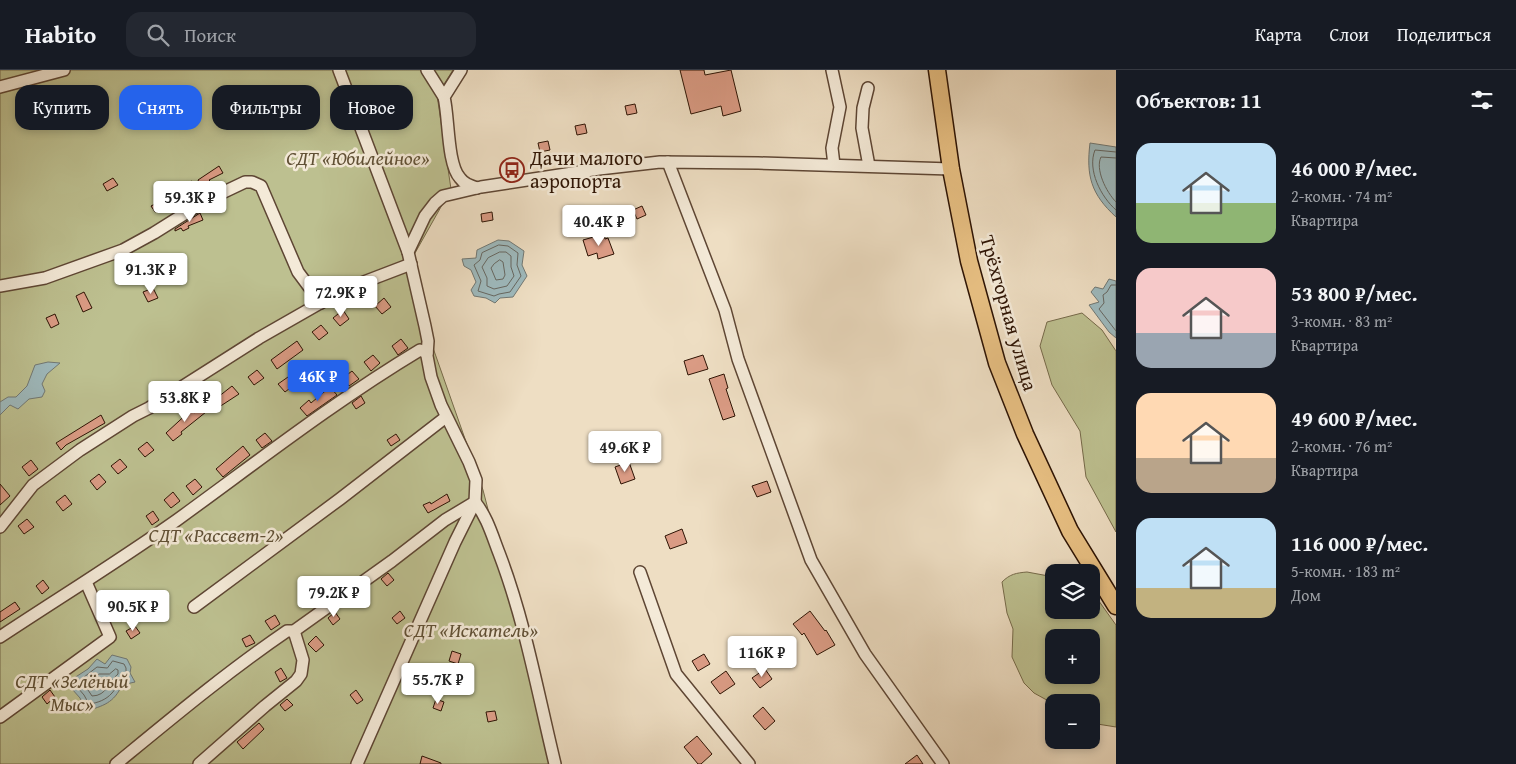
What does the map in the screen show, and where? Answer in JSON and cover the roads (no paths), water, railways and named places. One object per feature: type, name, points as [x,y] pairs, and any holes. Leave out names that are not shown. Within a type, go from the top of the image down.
[{"type":"highway","name":"Трёхгорная улица","points":[[937,70],[951,169],[969,261],[997,363],[1025,434],[1070,531],[1116,606]]},
{"type":"street","points":[[0,87],[64,70]]},
{"type":"street","points":[[339,70],[408,252],[425,326],[431,377],[446,417],[476,480],[475,502],[455,542],[357,764]]},
{"type":"street","points":[[427,70],[444,97],[447,109],[449,141],[455,170],[458,177],[466,184],[477,188]]},
{"type":"street","points":[[444,97],[461,70]]},
{"type":"street","points":[[832,70],[840,107],[832,148],[834,165]]},
{"type":"street","points":[[868,88],[863,108],[862,128],[869,166]]},
{"type":"street","points":[[408,252],[425,216],[443,196],[477,188],[599,169],[668,162],[951,169]]},
{"type":"street","points":[[668,162],[725,310],[738,359],[811,560],[866,654],[943,764]]},
{"type":"street","points":[[0,286],[45,278],[123,250],[205,201],[246,182],[252,182],[261,186],[298,272],[320,303]]},
{"type":"street","points":[[0,527],[33,485],[80,450],[259,338],[343,290],[411,264]]},
{"type":"street","points":[[0,637],[176,521],[327,411],[393,366],[420,350],[427,353]]},
{"type":"street","points":[[194,606],[340,499],[446,417]]},
{"type":"street","points":[[116,764],[184,707],[246,659],[287,631],[294,631],[392,561],[445,520],[475,502]]},
{"type":"street","points":[[475,502],[484,513],[510,581],[526,637],[556,764]]},
{"type":"street","points":[[640,572],[676,674],[750,764]]},
{"type":"street","points":[[0,717],[110,636],[86,582]]},
{"type":"street","points":[[199,764],[302,674],[303,660],[294,631]]},
{"type":"water","points":[[1090,143],[1116,147],[1116,217],[1101,200],[1092,184],[1089,165]]},
{"type":"water","points":[[498,240],[509,241],[524,251],[522,265],[527,276],[513,297],[500,298],[495,303],[486,298],[474,296],[471,290],[476,282],[471,270],[464,266],[462,259],[476,258],[477,250]]},
{"type":"water","points":[[1109,279],[1116,281],[1116,338],[1109,332],[1089,305],[1099,302],[1091,292],[1095,287],[1103,289]]},
{"type":"water","points":[[48,362],[60,363],[47,374],[42,384],[45,391],[42,397],[29,399],[18,409],[10,405],[0,415],[0,402],[8,397],[16,397],[27,386],[35,365]]},
{"type":"water","points":[[112,655],[127,659],[131,667],[130,673],[135,682],[122,685],[112,700],[86,711],[80,698],[72,689],[74,678],[88,669],[97,659],[105,664]]},
{"type":"place","name":"Дачи малого аэропорта","points":[[512,170]]},
{"type":"park label","name":"СДТ «Юбилейное»","points":[[358,158]]},
{"type":"park label","name":"СДТ «Рассвет-2»","points":[[216,535]]},
{"type":"park label","name":"СДТ «Искатель»","points":[[471,630]]},
{"type":"park label","name":"СДТ «Зелёный Мыс»","points":[[72,692]]}]
